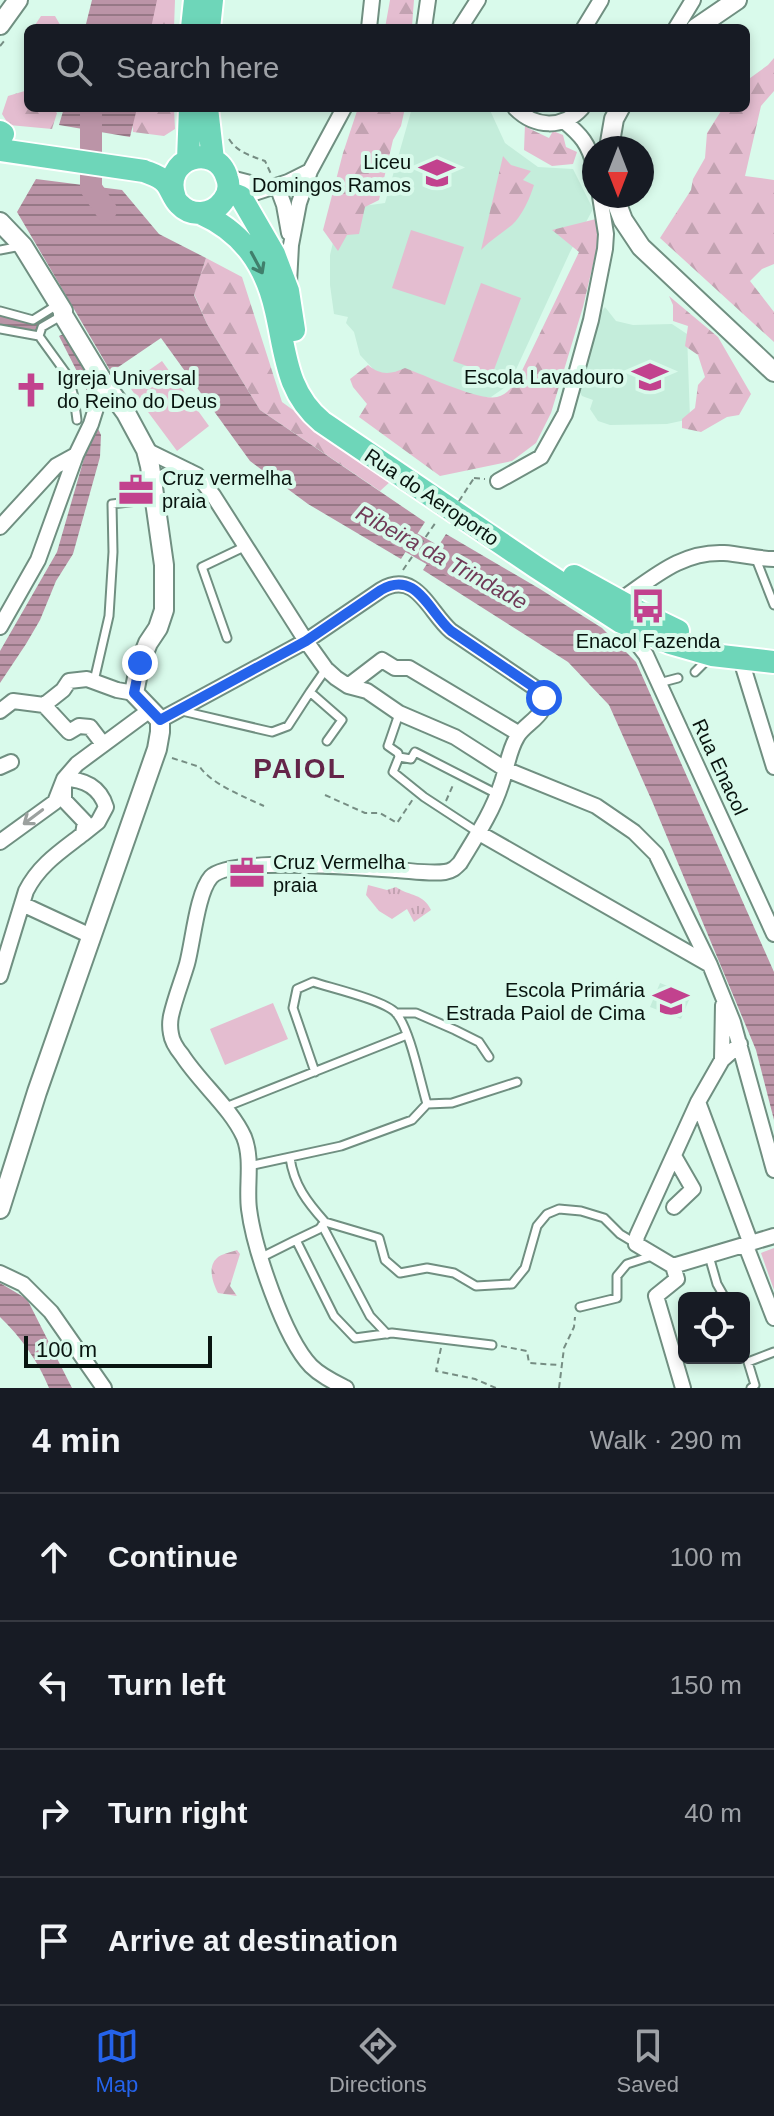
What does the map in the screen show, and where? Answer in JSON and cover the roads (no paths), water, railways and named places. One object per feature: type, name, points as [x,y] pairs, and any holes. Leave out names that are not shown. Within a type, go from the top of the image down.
[{"type":"main road","points":[[192,24],[195,0]]},
{"type":"main road","points":[[209,24],[212,0]]},
{"type":"main road","points":[[175,198],[172,182],[183,163],[189,112]]},
{"type":"main road","points":[[208,112],[222,191]]},
{"type":"main road","points":[[1,137],[125,162],[159,159],[183,163],[196,157],[222,191]]},
{"type":"main road","points":[[125,162],[154,174],[168,184],[185,209],[222,191]]},
{"type":"main road","name":"Rua do Aeroporto","points":[[222,191],[274,254],[288,291],[302,368],[308,384],[331,414],[620,612],[724,644],[774,647]]},
{"type":"main road","name":"Rua do Aeroporto","points":[[222,191],[217,221],[239,238],[253,255],[268,285],[292,383],[307,408],[350,442],[670,643],[712,655],[774,662]]},
{"type":"street","points":[[0,25],[17,0]]},
{"type":"street","points":[[369,24],[372,0]]},
{"type":"street","points":[[425,24],[428,0]]},
{"type":"street","points":[[463,24],[478,0]]},
{"type":"street","points":[[586,24],[601,0]]},
{"type":"street","points":[[678,24],[693,0]]},
{"type":"street","points":[[702,24],[737,0]]},
{"type":"street","points":[[288,291],[291,245],[299,203],[310,171],[342,112]]},
{"type":"street","points":[[519,112],[535,122],[549,124],[564,121],[578,112]]},
{"type":"street","points":[[611,136],[618,112]]},
{"type":"street","points":[[564,121],[582,136]]},
{"type":"street","points":[[222,191],[271,187],[310,171]]},
{"type":"street","points":[[222,191],[271,187]]},
{"type":"street","points":[[271,187],[284,205],[291,245]]},
{"type":"street","points":[[498,481],[541,457],[565,414],[591,320],[605,249],[602,208]]},
{"type":"street","points":[[618,208],[641,247],[774,372]]},
{"type":"street","points":[[0,222],[14,234],[47,282],[146,450],[164,565],[164,610],[140,663],[134,693]]},
{"type":"street","points":[[0,627],[38,560],[104,383]]},
{"type":"street","points":[[146,450],[197,475],[326,669],[348,686],[367,691],[399,713],[455,737],[505,769],[596,806],[634,832],[656,854],[724,998],[740,1044],[774,1170]]},
{"type":"street","points":[[0,527],[56,466],[76,455]]},
{"type":"street","points":[[154,490],[168,475],[189,471]]},
{"type":"street","points":[[620,612],[663,569],[690,556],[715,553],[774,559]]},
{"type":"street","points":[[0,841],[55,802],[64,779],[77,764],[103,744],[155,715],[178,710],[306,641],[389,585],[398,583],[410,586],[451,631],[541,692],[545,704],[541,712],[518,733],[498,794],[479,833],[454,869],[448,872],[290,865],[242,867],[212,876],[202,894],[187,963],[170,1018],[171,1038],[245,1139],[253,1231],[260,1258],[299,1351],[312,1367],[346,1388]]},
{"type":"street","name":"Rua Enacol","points":[[620,612],[646,655],[774,934]]},
{"type":"street","points":[[348,686],[382,660],[395,668],[409,668],[518,733]]},
{"type":"street","points":[[741,660],[774,767]]},
{"type":"street","points":[[0,1209],[37,1092],[157,749],[160,732],[155,715],[134,693],[87,679],[69,681],[44,705]]},
{"type":"street","points":[[0,711],[13,701],[44,705],[69,732],[79,726],[90,727],[103,744]]},
{"type":"street","points":[[64,779],[64,800],[85,822],[83,834]]},
{"type":"street","points":[[0,976],[32,878],[50,859],[98,822],[106,807],[103,797],[88,783],[64,779]]},
{"type":"street","points":[[479,833],[710,965]]},
{"type":"street","points":[[22,904],[91,936]]},
{"type":"street","points":[[0,931],[16,923]]},
{"type":"street","points":[[722,1060],[724,998]]},
{"type":"street","points":[[683,1388],[656,1296],[677,1279],[673,1266],[636,1244],[637,1236],[698,1102],[722,1060],[740,1044]]},
{"type":"street","points":[[698,1102],[774,1318]]},
{"type":"street","points":[[674,1156],[693,1189],[674,1207]]},
{"type":"street","points":[[673,1266],[774,1236]]},
{"type":"street","points":[[0,1264],[6,1275],[23,1284],[51,1312],[104,1388]]},
{"type":"lane","points":[[0,250],[23,246]]},
{"type":"lane","points":[[0,311],[33,320],[61,310]]},
{"type":"lane","points":[[39,336],[42,327],[61,310]]},
{"type":"lane","points":[[0,329],[39,336],[68,376],[77,420]]},
{"type":"lane","points":[[94,681],[111,601],[112,504],[154,490]]},
{"type":"lane","points":[[227,638],[202,567],[246,546]]},
{"type":"lane","points":[[756,558],[774,605]]},
{"type":"lane","points":[[695,672],[712,655]]},
{"type":"lane","points":[[178,710],[272,732],[288,726],[326,669]]},
{"type":"lane","points":[[659,683],[678,678]]},
{"type":"lane","points":[[310,692],[342,720],[327,741]]},
{"type":"lane","points":[[399,713],[388,746],[399,757],[393,772],[479,833]]},
{"type":"lane","points":[[399,757],[411,759],[415,752],[498,794]]},
{"type":"lane","points":[[315,1072],[293,1008],[297,989],[313,982],[382,1004],[396,1013],[407,1035],[427,1104]]},
{"type":"lane","points":[[396,1013],[416,1013],[455,1030],[479,1042],[489,1057]]},
{"type":"lane","points":[[223,1108],[407,1035]]},
{"type":"lane","points":[[249,1166],[341,1146],[412,1120],[427,1104],[452,1103],[517,1082]]},
{"type":"lane","points":[[290,1158],[292,1174],[303,1197],[324,1223],[370,1316],[387,1334]]},
{"type":"lane","points":[[324,1223],[379,1238],[385,1260],[400,1273],[427,1268],[454,1273],[476,1286],[512,1284],[525,1268],[537,1226],[547,1214],[559,1209],[604,1218],[636,1244]]},
{"type":"lane","points":[[260,1258],[319,1229],[324,1223]]},
{"type":"lane","points":[[296,1240],[334,1316],[355,1338],[387,1334],[492,1345]]},
{"type":"lane","points":[[580,1307],[617,1298],[617,1276],[627,1264],[654,1255]]},
{"type":"lane","points":[[709,1256],[722,1292]]},
{"type":"lane","points":[[750,1361],[774,1352]]},
{"type":"lane","points":[[749,1364],[755,1385],[751,1388]]},
{"type":"water","points":[[92,0],[157,0],[152,24],[86,24]]},
{"type":"water","points":[[63,112],[136,112],[130,137],[59,125]]},
{"type":"water","points":[[36,179],[122,190],[159,234],[206,258],[194,295],[207,324],[260,410],[425,522],[401,559],[308,504],[250,461],[161,338],[111,372],[17,212]]},
{"type":"water","points":[[62,303],[35,330],[0,325],[0,310],[32,314]]},
{"type":"water","points":[[66,333],[98,396],[95,422],[101,435],[100,457],[73,554],[56,581],[40,620],[0,683],[0,651],[57,552],[85,455],[92,401],[59,336]]},
{"type":"water","points":[[446,534],[602,628],[636,662],[774,972],[774,1120],[756,1050],[609,705],[568,662],[423,570]]},
{"type":"water","points":[[0,1283],[27,1299],[72,1388],[49,1388],[28,1350],[0,1317]]},
{"type":"waterway","name":"Ribeira da Trindade","points":[[91,112],[91,188],[106,210]]},
{"type":"waterway","name":"Ribeira da Trindade","points":[[386,528],[457,569]]},
{"type":"place","name":"Liceu Domingos Ramos","points":[[437,173]]},
{"type":"place","name":"Escola Lavadouro","points":[[650,377]]},
{"type":"place","name":"Igreja Universal do Reino do Deus","points":[[31,390]]},
{"type":"place","name":"Cruz vermelha praia","points":[[136,490]]},
{"type":"place","name":"Enacol Fazenda","points":[[648,606]]},
{"type":"place","name":"Cruz Vermelha praia","points":[[247,873]]},
{"type":"place","name":"Escola Primária Estrada Paiol de Cima","points":[[671,1001]]},
{"type":"district","name":"PAIOL","points":[[300,768]]}]
